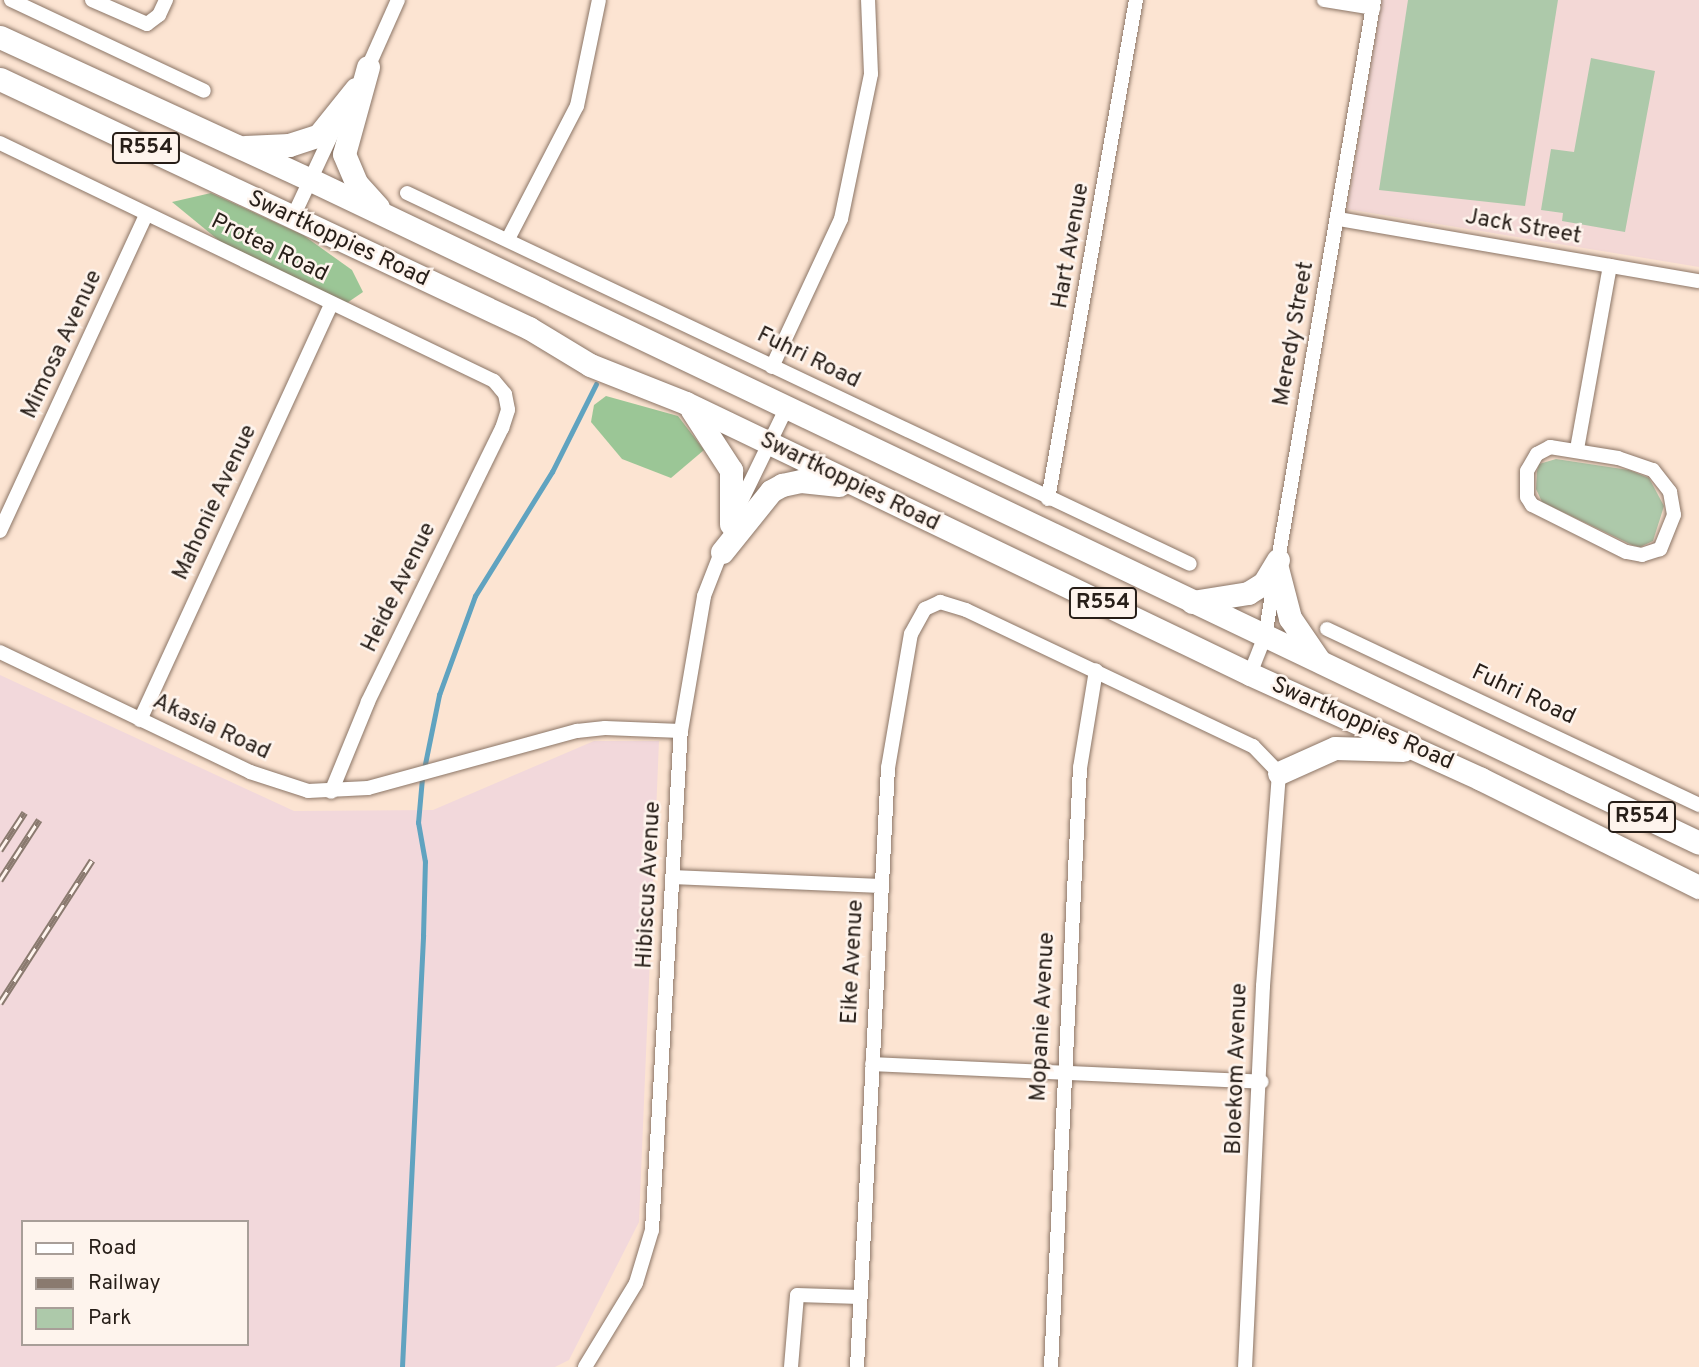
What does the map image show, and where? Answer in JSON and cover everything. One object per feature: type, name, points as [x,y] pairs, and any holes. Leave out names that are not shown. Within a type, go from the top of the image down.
[{"type":"main road","name":"Swartkoppies Road","points":[[0,37],[309,179],[1189,603],[1265,636],[1699,843]]},
{"type":"main road","points":[[0,63],[39,87],[57,105]]},
{"type":"main road","points":[[369,67],[344,154],[357,184],[384,215]]},
{"type":"main road","name":"Swartkoppies Road","points":[[0,79],[292,219],[529,328],[590,365],[686,403],[853,486],[1250,674],[1423,752],[1699,887]]},
{"type":"main road","points":[[238,147],[289,145],[319,135],[356,89]]},
{"type":"main road","points":[[686,403],[729,462],[731,524]]},
{"type":"main road","points":[[722,552],[771,491],[782,485],[802,481],[853,486]]},
{"type":"main road","points":[[1189,603],[1248,593],[1264,583],[1278,564]]},
{"type":"main road","points":[[1278,564],[1290,618],[1324,666]]},
{"type":"main road","points":[[1279,773],[1343,747],[1423,752]]},
{"type":"street","points":[[11,0],[204,91]]},
{"type":"street","points":[[95,1],[147,24],[159,15],[166,0]]},
{"type":"street","points":[[292,219],[309,179],[369,67],[398,0]]},
{"type":"street","points":[[508,239],[577,106],[599,0]]},
{"type":"street","points":[[772,367],[841,219],[871,74],[868,0]]},
{"type":"street","name":"Hart Avenue","points":[[1048,499],[1136,0]]},
{"type":"street","points":[[1324,0],[1373,4]]},
{"type":"street","name":"Meredy Street","points":[[1250,674],[1265,636],[1339,219],[1373,4]]},
{"type":"street","name":"Protea Road","points":[[0,143],[331,305],[494,381],[508,404]]},
{"type":"street","name":"Fuhri Road","points":[[407,193],[1190,564]]},
{"type":"street","name":"Mimosa Avenue","points":[[0,531],[146,215]]},
{"type":"street","name":"Jack Street","points":[[1339,219],[1699,281]]},
{"type":"street","points":[[1577,449],[1609,266]]},
{"type":"street","name":"Mahonie Avenue","points":[[140,720],[331,305]]},
{"type":"street","name":"Heide Avenue","points":[[331,792],[368,702],[502,428],[508,404]]},
{"type":"street","name":"Hibiscus Avenue","points":[[585,1367],[636,1283],[652,1230],[681,731],[704,596],[731,524],[787,407]]},
{"type":"street","points":[[1550,447],[1577,449],[1639,463],[1664,481],[1674,515],[1660,549],[1642,555],[1626,552],[1532,505],[1526,485],[1530,463],[1550,447]]},
{"type":"street","name":"Eike Avenue","points":[[857,1367],[888,768],[911,634],[917,619],[932,604],[966,610],[1096,670]]},
{"type":"street","name":"Fuhri Road","points":[[1328,629],[1699,805]]},
{"type":"street","name":"Akasia Road","points":[[0,652],[250,772],[287,786],[331,792],[433,772],[577,731],[605,728],[681,731]]},
{"type":"street","points":[[1096,670],[1253,746],[1270,758],[1279,773]]},
{"type":"street","name":"Mopanie Avenue","points":[[1051,1367],[1080,768],[1096,670]]},
{"type":"street","name":"Bloekom Avenue","points":[[1245,1367],[1262,1082],[1263,986],[1279,773]]},
{"type":"street","points":[[673,877],[880,886]]},
{"type":"street","points":[[872,1064],[1262,1082]]},
{"type":"street","points":[[791,1367],[797,1295],[860,1297]]},
{"type":"shaded area","points":[[1382,0],[1699,0],[1699,267],[1347,209]]},
{"type":"shaded area","points":[[0,675],[294,811],[433,810],[594,741],[659,741],[639,1222],[569,1360],[555,1367],[0,1367]]},
{"type":"green space","points":[[1408,0],[1558,0],[1525,206],[1379,190]]},
{"type":"green space","points":[[1591,58],[1655,71],[1625,232],[1562,221],[1563,213],[1541,210],[1551,149],[1574,152]]},
{"type":"green space","points":[[211,193],[303,235],[352,270],[363,292],[341,307],[233,252],[172,202]]},
{"type":"green space","points":[[606,396],[678,416],[704,450],[671,478],[622,459],[591,422],[594,405]]},
{"type":"green space","points":[[1556,459],[1629,470],[1649,478],[1664,506],[1653,541],[1640,547],[1632,545],[1542,502],[1536,489],[1539,464]]},
{"type":"waterway","points":[[424,769],[439,695],[475,596],[552,472],[596,384]]},
{"type":"waterway","points":[[402,1367],[423,936],[425,862],[418,823],[422,778]]},
{"type":"railway","points":[[0,850],[25,812]]},
{"type":"railway","points":[[0,880],[39,820]]},
{"type":"railway","points":[[0,1003],[92,860]]}]
